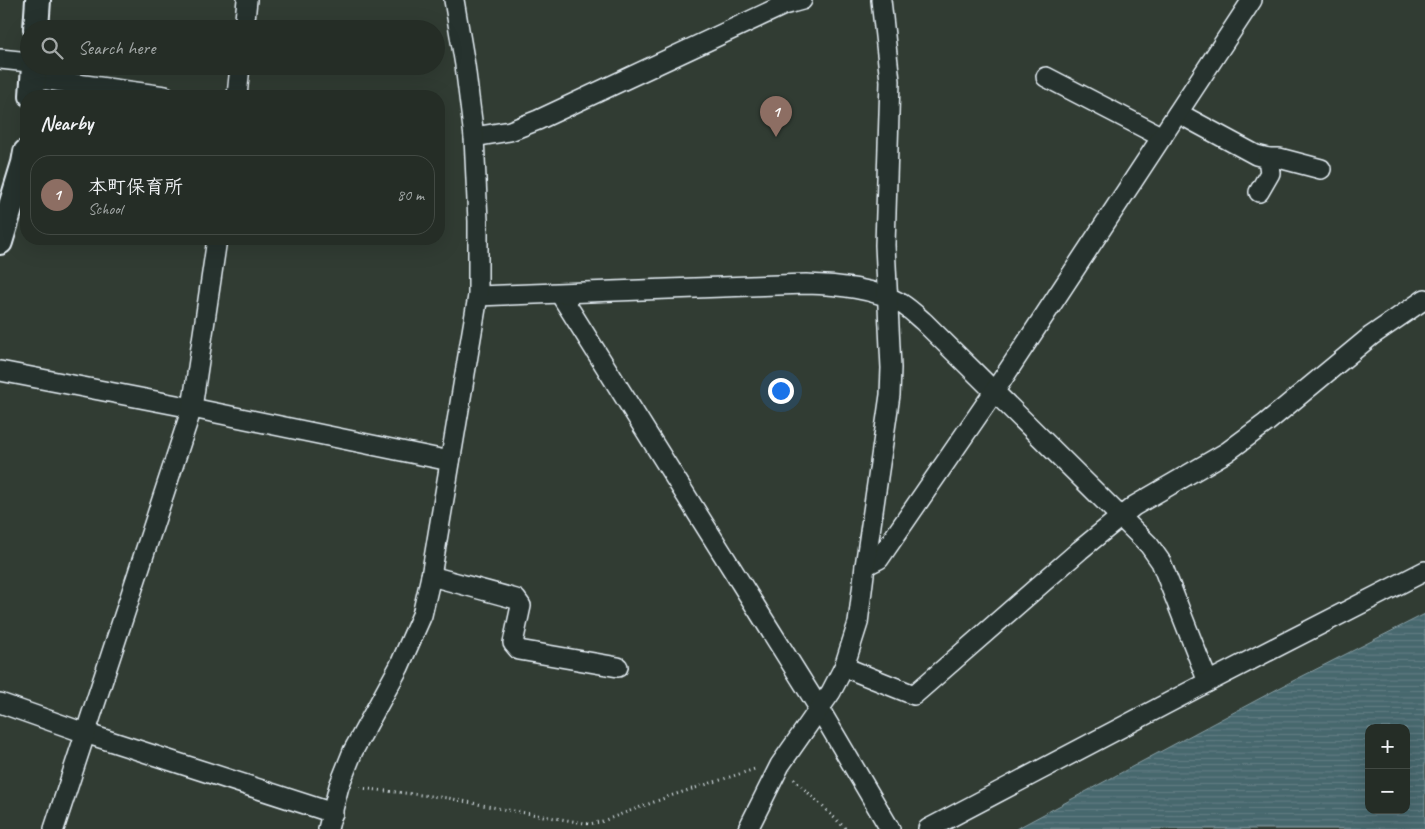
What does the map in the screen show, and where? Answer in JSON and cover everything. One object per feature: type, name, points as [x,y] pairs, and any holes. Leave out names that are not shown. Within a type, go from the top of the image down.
[{"type":"street","points":[[245,20],[247,0]]},
{"type":"street","points":[[0,703],[330,821],[339,786],[354,751],[399,667],[422,615],[431,576],[478,296],[478,221],[474,137],[454,0]]},
{"type":"street","points":[[474,137],[510,131],[538,120],[784,5],[802,0]]},
{"type":"street","points":[[748,829],[780,765],[844,667],[858,624],[890,395],[891,368],[885,245],[890,81],[881,0]]},
{"type":"street","points":[[865,566],[879,559],[994,392],[1252,0]]},
{"type":"street","points":[[36,1],[36,20]]},
{"type":"street","points":[[0,59],[20,69]]},
{"type":"street","points":[[32,75],[127,90]]},
{"type":"street","points":[[238,90],[239,75]]},
{"type":"street","points":[[1046,76],[1162,137]]},
{"type":"street","points":[[1178,113],[1256,156],[1279,158],[1321,169]]},
{"type":"street","points":[[1259,192],[1270,173],[1268,158]]},
{"type":"street","points":[[0,242],[20,178]]},
{"type":"street","points":[[54,829],[192,408],[215,245]]},
{"type":"street","points":[[478,296],[806,284],[840,285],[887,296],[904,305],[924,322],[1149,545],[1161,562],[1208,682]]},
{"type":"street","points":[[560,294],[819,708],[890,829]]},
{"type":"street","points":[[844,667],[914,695],[1080,550],[1134,506],[1227,452],[1266,423],[1371,336],[1425,299]]},
{"type":"street","points":[[0,371],[450,461]]},
{"type":"street","points":[[928,829],[1425,571]]},
{"type":"street","points":[[431,576],[516,599],[521,606],[514,643],[519,650],[618,667]]},
{"type":"path","points":[[339,786],[448,798],[590,824],[670,796],[772,764],[780,765],[846,829]]},
{"type":"water","points":[[1425,614],[1425,829],[1016,829],[1283,686]]},
{"type":"place","name":"本町保育所","points":[[776,137]]}]
